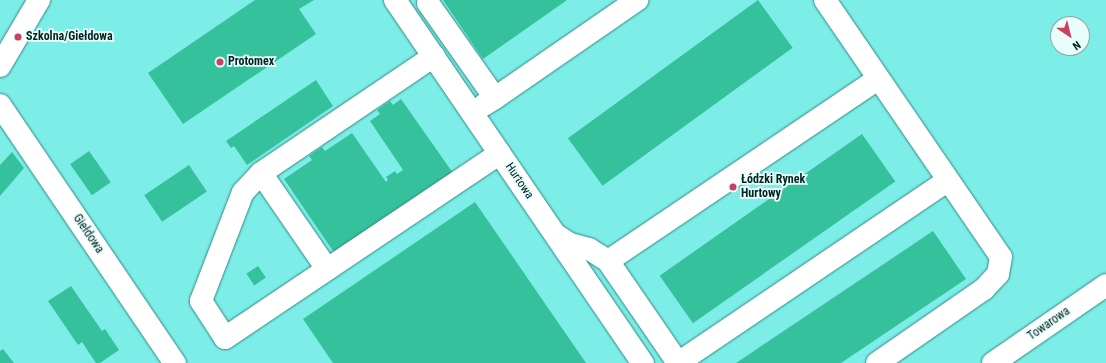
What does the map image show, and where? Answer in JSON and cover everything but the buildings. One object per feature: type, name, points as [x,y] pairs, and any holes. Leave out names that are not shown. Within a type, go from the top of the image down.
[{"type":"street","points":[[0,66],[39,0]]},
{"type":"street","name":"Hurtowa","points":[[395,0],[643,363]]},
{"type":"street","points":[[473,113],[637,0]]},
{"type":"street","points":[[825,0],[947,181],[1001,257],[998,274],[984,289],[877,363]]},
{"type":"street","points":[[428,3],[495,98]]},
{"type":"street","points":[[434,56],[261,173],[243,192],[200,301],[226,338],[500,153]]},
{"type":"street","points":[[608,261],[878,79]]},
{"type":"street","name":"Giełdowa","points":[[0,105],[176,363]]},
{"type":"street","points":[[261,173],[327,269]]},
{"type":"street","points":[[555,234],[570,244],[589,249],[608,261],[678,363],[947,181]]},
{"type":"street","name":"Towarowa","points":[[993,363],[1106,285]]},
{"type":"place","name":"Szkolna/Giełdowa","points":[[18,37]]},
{"type":"place","name":"Protomex","points":[[220,62]]},
{"type":"place","name":"Łódzki Rynek Hurtowy","points":[[733,187]]}]
